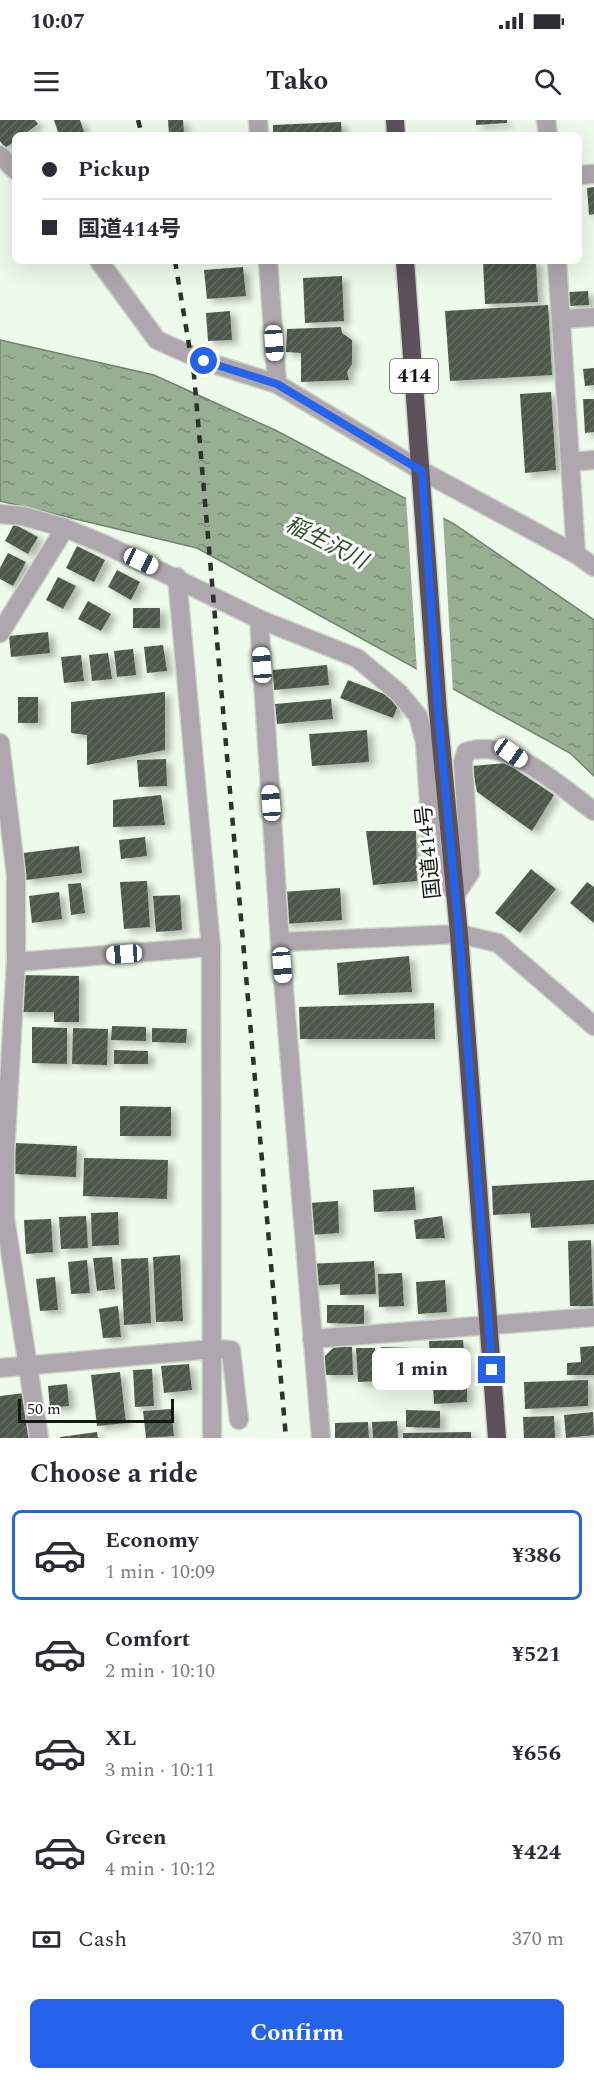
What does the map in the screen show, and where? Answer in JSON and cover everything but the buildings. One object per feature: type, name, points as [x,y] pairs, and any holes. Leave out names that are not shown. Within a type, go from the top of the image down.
[{"type":"highway","name":"国道414号","points":[[405,264],[436,689],[456,894],[497,1438]]},
{"type":"street","points":[[0,155],[12,167]]},
{"type":"street","points":[[101,264],[157,340],[204,361],[277,384],[422,471],[576,554],[594,567]]},
{"type":"street","points":[[268,264],[277,384]]},
{"type":"street","points":[[557,264],[576,554]]},
{"type":"street","points":[[562,319],[594,317]]},
{"type":"street","points":[[570,462],[594,460]]},
{"type":"street","points":[[0,514],[23,516],[65,528],[177,577],[259,619],[357,658],[399,693],[418,716],[425,742],[432,848],[437,874],[456,894],[470,873],[464,762],[466,752],[477,748],[492,748],[511,753],[594,811]]},
{"type":"street","points":[[0,633],[65,528]]},
{"type":"street","points":[[177,577],[211,947],[212,1438]]},
{"type":"street","points":[[259,619],[280,942],[321,1438]]},
{"type":"street","points":[[0,743],[16,962],[2,1154],[9,1251],[39,1438]]},
{"type":"street","points":[[280,942],[459,934],[498,943],[594,1026]]},
{"type":"street","points":[[16,962],[211,947]]},
{"type":"street","points":[[312,1339],[594,1317]]},
{"type":"street","points":[[0,1368],[213,1349],[231,1350],[239,1420]]},
{"type":"water","name":"稲生沢川","points":[[0,340],[154,375],[275,430],[454,524],[594,620],[594,776],[570,753],[197,548],[0,501]]},
{"type":"pier","points":[[406,496],[443,515],[453,692],[417,672]]},
{"type":"railway","points":[[138,120],[141,132]]},
{"type":"railway","points":[[176,264],[194,375],[286,1438]]},
{"type":"route","points":[[204,361],[277,384],[422,471],[438,712],[459,934],[492,1370]]}]
